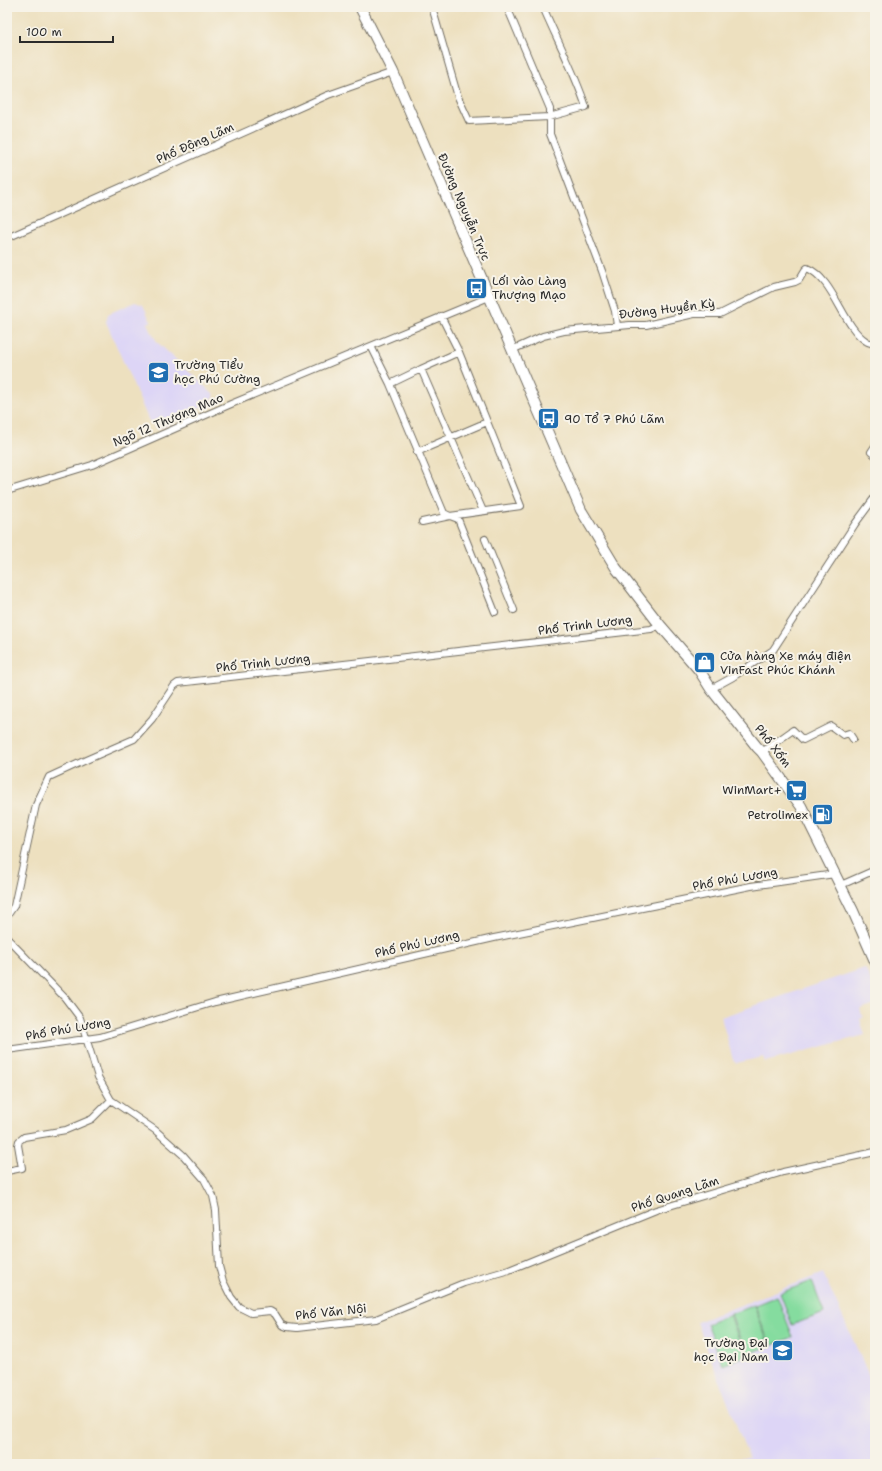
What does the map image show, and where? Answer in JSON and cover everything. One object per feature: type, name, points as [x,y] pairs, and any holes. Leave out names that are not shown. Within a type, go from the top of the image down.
[{"type":"highway","name":"Đường Nguyễn Trực","points":[[360,7],[393,72],[581,510],[616,568],[660,625]]},
{"type":"highway","name":"Phố Xốm","points":[[660,625],[699,670],[711,689],[762,752],[801,806],[841,885],[875,961]]},
{"type":"street","points":[[432,7],[458,97],[469,121],[549,117],[586,106],[578,84],[543,7]]},
{"type":"street","points":[[507,7],[550,109],[550,134],[602,271],[615,312],[616,326]]},
{"type":"street","name":"Phố Động Lãm","points":[[7,238],[328,95],[393,72]]},
{"type":"street","name":"Đường Huyền Kỳ","points":[[512,350],[543,336],[564,331],[646,325],[694,314],[720,314],[774,287],[799,280],[807,268],[826,285],[855,330],[866,341],[875,344]]},
{"type":"street","name":"Ngõ 12 Thượng Mao","points":[[7,490],[92,465],[230,404],[489,297]]},
{"type":"street","points":[[422,522],[450,516],[521,506],[459,352],[441,316]]},
{"type":"street","points":[[371,346],[390,384],[417,452],[444,513],[458,519],[495,612]]},
{"type":"street","points":[[390,384],[421,368],[459,352]]},
{"type":"street","points":[[421,368],[483,511]]},
{"type":"street","points":[[417,452],[487,422]]},
{"type":"street","points":[[875,446],[871,452],[875,455]]},
{"type":"street","points":[[711,689],[733,677],[773,650],[855,524],[875,497]]},
{"type":"street","points":[[485,539],[514,610]]},
{"type":"street","name":"Phố Trinh Lương","points":[[7,916],[14,906],[36,805],[49,777],[134,739],[152,719],[174,686],[178,683],[651,629],[660,625]]},
{"type":"street","points":[[762,752],[793,730],[804,740],[831,726],[842,735],[849,734],[853,739]]},
{"type":"street","points":[[841,885],[875,870]]},
{"type":"street","name":"Phố Phú Lương","points":[[7,1050],[100,1037],[215,1002],[494,938],[751,886],[835,874]]},
{"type":"street","points":[[7,938],[65,998],[80,1018],[98,1077],[111,1100],[92,1119],[66,1130],[24,1137],[19,1141],[18,1146],[22,1168],[7,1171]]},
{"type":"street","name":"Phố Văn Nội","points":[[111,1100],[155,1130],[183,1155],[204,1179],[213,1196],[216,1210],[219,1266],[223,1281],[239,1307],[250,1313],[270,1311],[275,1314],[282,1325],[288,1328],[376,1319],[464,1283],[488,1275]]},
{"type":"street","name":"Phố Quang Lãm","points":[[488,1275],[509,1270],[656,1210],[783,1172],[875,1152]]},
{"type":"shaded area","name":"Trường Tiểu học Phú Cường","points":[[135,302],[143,305],[151,322],[147,323],[157,342],[214,395],[210,404],[185,414],[183,419],[158,429],[149,421],[106,322],[108,314]]},
{"type":"shaded area","points":[[865,968],[875,991],[875,1004],[860,1009],[863,1018],[860,1019],[865,1035],[765,1062],[763,1057],[736,1063],[733,1060],[721,1017]]},
{"type":"shaded area","name":"Trường Đại học Đại Nam","points":[[823,1273],[871,1380],[875,1379],[875,1464],[629,1464],[629,1462],[749,1458],[697,1322]]},
{"type":"green space","points":[[812,1281],[824,1313],[792,1325],[780,1293]]},
{"type":"green space","points":[[777,1296],[793,1337],[770,1346],[755,1305]]},
{"type":"green space","points":[[754,1305],[769,1346],[746,1355],[731,1314]]},
{"type":"green space","points":[[730,1315],[745,1356],[723,1365],[707,1324]]},
{"type":"place","name":"Lối vào Làng Thượng Mạo","points":[[477,288]]},
{"type":"place","name":"Trường Tiểu học Phú Cường","points":[[158,372]]},
{"type":"place","name":"90 Tổ 7 Phú Lãm","points":[[549,419]]},
{"type":"place","name":"Cửa hàng Xe máy điện VinFast Phúc Khánh","points":[[705,663]]},
{"type":"place","name":"WinMart+","points":[[797,790]]},
{"type":"place","name":"Petrolimex","points":[[823,815]]},
{"type":"place","name":"Trường Đại học Đại Nam","points":[[783,1350]]}]
